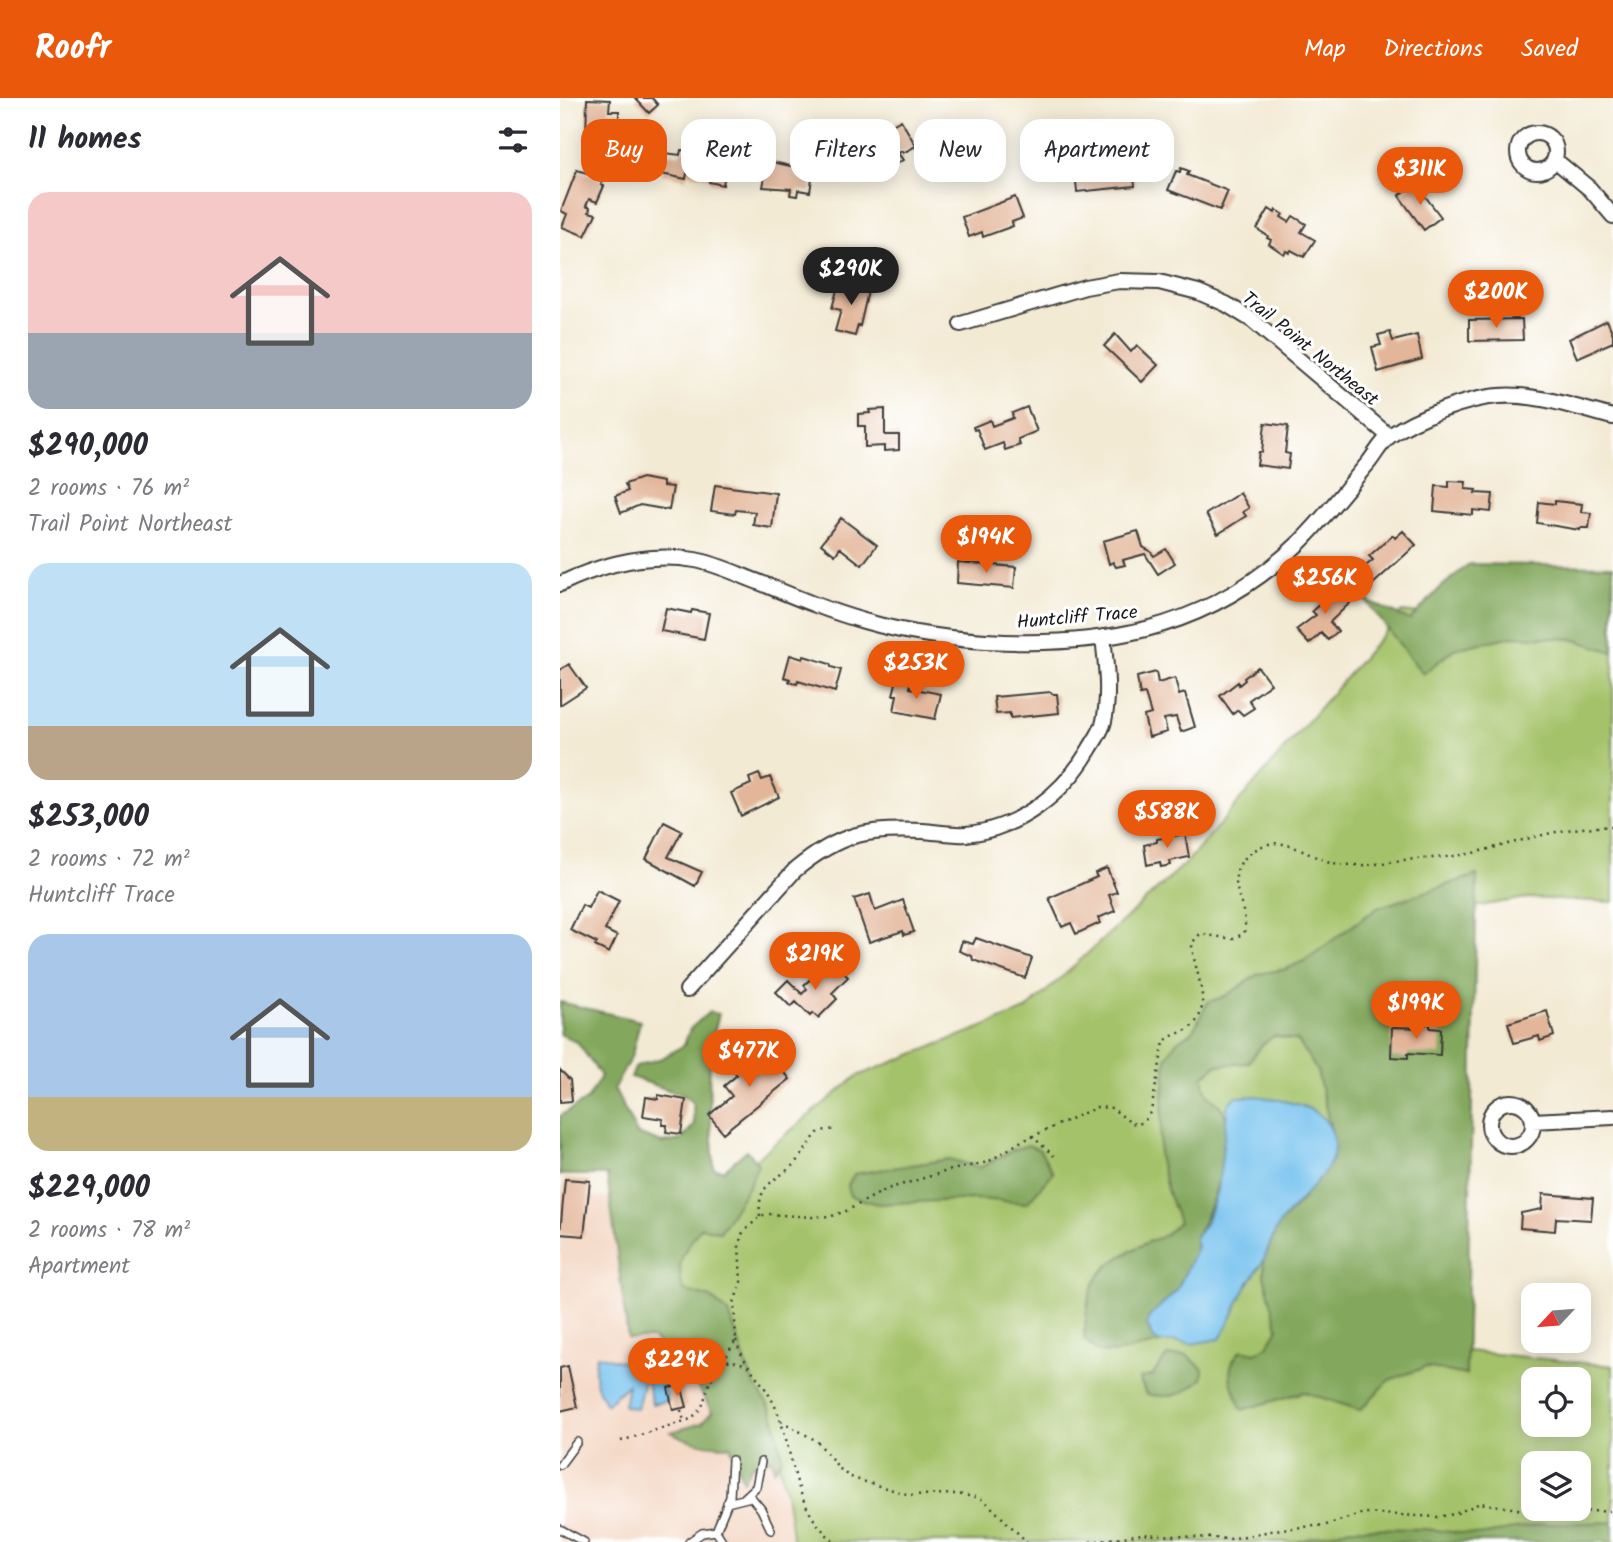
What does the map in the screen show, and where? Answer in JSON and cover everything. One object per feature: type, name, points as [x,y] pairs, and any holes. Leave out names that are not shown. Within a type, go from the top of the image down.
[{"type":"street","points":[[1555,160],[1590,189],[1613,216]]},
{"type":"street","name":"Trail Point Northeast","points":[[961,324],[1085,287],[1119,281],[1159,282],[1199,292],[1252,320],[1389,436]]},
{"type":"street","name":"Huntcliff Trace","points":[[560,584],[586,572],[625,561],[666,558],[695,560],[718,566],[825,610],[911,632],[1005,642],[1103,636],[1145,629],[1183,618],[1219,602],[1252,582],[1304,539],[1389,436],[1440,410],[1474,399],[1501,395],[1535,398],[1613,417]]},
{"type":"street","points":[[687,990],[795,870],[814,854],[835,842],[885,829],[966,834],[1016,822],[1052,795],[1080,764],[1103,725],[1108,695],[1103,636]]},
{"type":"street","points":[[1533,1121],[1613,1116]]},
{"type":"lane","points":[[560,1465],[577,1442]]},
{"type":"lane","points":[[716,1531],[732,1483],[732,1460]]},
{"type":"lane","points":[[727,1503],[744,1497],[755,1487],[761,1462]]},
{"type":"lane","points":[[744,1497],[755,1500],[771,1531]]},
{"type":"lane","points":[[560,1529],[584,1542]]},
{"type":"lane","points":[[687,1542],[702,1533],[716,1531]]},
{"type":"lane","points":[[716,1531],[723,1542]]},
{"type":"path","points":[[834,1542],[809,1511],[781,1420],[771,1399],[740,1356],[736,1340],[734,1303],[741,1282],[739,1245],[742,1234],[749,1225],[760,1216],[768,1214],[832,1216],[887,1189],[988,1162],[1032,1136],[1097,1107],[1112,1108],[1131,1123],[1138,1124],[1149,1118],[1164,1042],[1170,1035],[1189,1029],[1197,1020],[1202,1005],[1192,943],[1200,934],[1233,939],[1244,933],[1245,921],[1236,888],[1236,874],[1241,863],[1257,850],[1279,842],[1290,844],[1325,861],[1362,866],[1475,853],[1576,827],[1613,827]]},
{"type":"path","points":[[760,1216],[760,1195],[768,1184],[799,1158],[820,1131],[836,1129]]},
{"type":"path","points":[[1032,1136],[1054,1156]]},
{"type":"path","points":[[621,1441],[698,1414],[710,1381],[736,1340]]},
{"type":"path","points":[[717,1368],[730,1360],[742,1363],[749,1369]]},
{"type":"path","points":[[681,1410],[684,1421]]},
{"type":"path","points":[[781,1420],[817,1441],[848,1476],[910,1495],[956,1494],[976,1497],[984,1500],[1027,1542]]},
{"type":"path","points":[[1090,1542],[1142,1534],[1230,1539],[1281,1529],[1326,1525],[1364,1513],[1437,1517],[1455,1514],[1480,1503],[1524,1510],[1613,1511]]},
{"type":"shaded area","points":[[560,1193],[696,1209],[768,1414],[787,1499],[793,1542],[560,1542]]},
{"type":"green space","points":[[1469,564],[1613,566],[1613,652],[1572,639],[1513,636],[1454,649],[1423,674],[1365,600],[1410,620],[1440,588]]},
{"type":"green space","points":[[1402,612],[1613,634],[1613,902],[1527,898],[1349,928],[1336,1093],[1330,1337],[1613,1366],[1613,1542],[793,1542],[787,1499],[768,1414],[690,1305],[656,1241],[857,1076],[1026,1010],[1188,861]]},
{"type":"green space","points":[[1477,875],[1466,1375],[1426,1367],[1389,1380],[1360,1410],[1304,1392],[1242,1410],[1232,1386],[1231,1365],[1241,1350],[1256,1353],[1268,1345],[1278,1328],[1264,1276],[1264,1258],[1278,1225],[1301,1201],[1333,1157],[1334,1143],[1317,1071],[1298,1041],[1274,1036],[1262,1045],[1248,1063],[1217,1065],[1203,1077],[1207,1093],[1223,1110],[1227,1122],[1225,1156],[1215,1193],[1195,1237],[1197,1247],[1177,1290],[1169,1299],[1154,1339],[1160,1343],[1115,1353],[1098,1352],[1084,1339],[1088,1302],[1097,1278],[1116,1260],[1165,1235],[1179,1222],[1167,1190],[1159,1156],[1166,1058],[1177,1041],[1193,1031],[1208,1002],[1226,996],[1258,974],[1286,969],[1304,961],[1377,908]]},
{"type":"green space","points":[[560,1002],[640,1021],[632,1055],[614,1088],[637,1134],[662,1143],[681,1140],[694,1125],[693,1103],[683,1095],[631,1077],[636,1066],[662,1058],[684,1045],[690,1029],[709,1012],[719,1014],[710,1071],[714,1169],[724,1170],[747,1150],[758,1164],[749,1185],[720,1232],[701,1227],[690,1243],[681,1263],[681,1279],[683,1290],[711,1298],[729,1313],[753,1383],[775,1419],[782,1458],[774,1470],[772,1459],[752,1465],[743,1481],[730,1446],[700,1443],[671,1432],[702,1423],[712,1412],[686,1372],[652,1338],[628,1339],[607,1175],[560,1175],[560,1116],[588,1099],[601,1076],[578,1043],[560,1034]]},
{"type":"green space","points":[[1028,1145],[1040,1150],[1053,1173],[1027,1203],[977,1199],[878,1204],[850,1196],[848,1185],[854,1174],[950,1159],[980,1168]]},
{"type":"green space","points":[[1187,1355],[1203,1369],[1202,1379],[1176,1395],[1146,1394],[1139,1378],[1152,1376],[1167,1356]]},
{"type":"green space","points":[[1613,1522],[1613,1542],[1295,1542],[1351,1528],[1425,1529],[1479,1535],[1544,1524]]},
{"type":"water","points":[[1257,1096],[1291,1102],[1322,1117],[1333,1136],[1332,1160],[1277,1229],[1264,1259],[1243,1292],[1220,1339],[1191,1344],[1175,1341],[1160,1343],[1154,1339],[1147,1325],[1149,1317],[1177,1290],[1197,1247],[1195,1238],[1206,1222],[1218,1189],[1228,1104],[1236,1097]]},
{"type":"water","points":[[659,1351],[668,1401],[652,1404],[641,1355]]},
{"type":"water","points":[[628,1354],[638,1357],[637,1368],[643,1371],[644,1380],[637,1409],[624,1406],[628,1385],[606,1404],[596,1381],[597,1355],[626,1363]]},
{"type":"building","points":[[635,98],[652,98],[658,105],[649,113]]},
{"type":"building","points":[[587,99],[610,100],[609,111],[619,111],[619,119],[586,119]]},
{"type":"building","points":[[900,121],[914,143],[914,147],[903,153],[900,152]]},
{"type":"building","points":[[681,150],[681,178],[667,175],[667,153],[680,155]]},
{"type":"building","points":[[776,163],[790,166],[790,182],[811,182],[810,192],[798,190],[797,196],[790,195],[791,189],[763,187],[764,182],[776,182]]},
{"type":"building","points":[[1181,168],[1189,171],[1187,175],[1228,191],[1220,210],[1168,190],[1171,182],[1174,182],[1176,171],[1180,172]]},
{"type":"building","points":[[577,170],[581,171],[581,182],[602,182],[601,185],[604,186],[597,202],[589,199],[586,206],[590,208],[589,212],[596,214],[585,236],[562,227],[567,214],[561,211]]},
{"type":"building","points":[[1076,182],[1135,182],[1135,186],[1077,192]]},
{"type":"building","points":[[1415,183],[1441,217],[1424,230],[1399,196]]},
{"type":"building","points":[[1015,197],[1023,218],[1012,222],[1013,226],[983,237],[982,232],[969,237],[962,217]]},
{"type":"building","points":[[1269,209],[1283,214],[1281,217],[1289,222],[1293,216],[1306,224],[1301,232],[1315,240],[1304,257],[1291,250],[1284,254],[1269,244],[1271,240],[1268,236],[1257,229]]},
{"type":"building","points":[[849,281],[869,287],[855,336],[835,331],[841,310],[832,308],[837,290],[842,292]]},
{"type":"building","points":[[1522,319],[1523,340],[1469,341],[1469,320]]},
{"type":"building","points":[[1607,320],[1613,334],[1613,342],[1577,358],[1569,339]]},
{"type":"building","points":[[1390,332],[1393,341],[1417,335],[1422,359],[1378,372],[1372,347],[1381,345],[1378,335]]},
{"type":"building","points":[[1115,334],[1131,352],[1137,345],[1158,365],[1142,382],[1104,346]]},
{"type":"building","points":[[1027,407],[1037,431],[1018,439],[1020,445],[1005,450],[1003,443],[985,450],[977,429],[974,430],[973,427],[990,420],[992,426],[1013,418],[1012,413]]},
{"type":"building","points":[[885,409],[885,435],[899,435],[899,450],[884,451],[884,446],[865,447],[865,426],[858,426],[858,414]]},
{"type":"building","points":[[1265,423],[1288,426],[1285,453],[1290,454],[1288,469],[1257,465],[1259,452],[1262,452]]},
{"type":"building","points":[[642,478],[673,487],[669,510],[640,505],[621,513],[615,496],[628,491],[625,484]]},
{"type":"building","points":[[1449,481],[1466,482],[1465,489],[1476,490],[1475,493],[1493,494],[1491,512],[1473,510],[1473,515],[1434,511],[1436,486],[1449,487]]},
{"type":"building","points":[[715,485],[776,493],[772,528],[753,525],[755,512],[736,510],[735,514],[711,511]]},
{"type":"building","points":[[1240,493],[1249,508],[1243,512],[1246,516],[1218,534],[1206,514]]},
{"type":"building","points":[[1555,501],[1582,504],[1581,512],[1591,513],[1589,528],[1580,530],[1537,523],[1539,502],[1555,504]]},
{"type":"building","points":[[841,518],[877,545],[862,565],[840,548],[835,555],[821,544]]},
{"type":"building","points":[[1138,531],[1143,547],[1154,556],[1166,549],[1175,563],[1158,574],[1145,554],[1123,560],[1125,565],[1116,567],[1113,562],[1109,564],[1103,541]]},
{"type":"building","points":[[1403,531],[1416,545],[1373,584],[1361,570],[1373,560],[1369,556],[1393,535],[1395,538]]},
{"type":"building","points":[[958,562],[1016,567],[1014,588],[957,583]]},
{"type":"building","points":[[1340,586],[1353,600],[1330,622],[1338,631],[1328,640],[1321,633],[1309,644],[1296,630],[1316,615],[1312,611]]},
{"type":"building","points":[[666,608],[709,613],[704,639],[661,631]]},
{"type":"building","points":[[790,655],[803,659],[804,656],[841,670],[835,692],[798,681],[797,684],[789,682],[790,679],[784,677]]},
{"type":"building","points":[[569,664],[586,688],[560,705],[560,670]]},
{"type":"building","points":[[1258,667],[1271,684],[1249,700],[1254,708],[1243,715],[1238,710],[1233,714],[1220,696],[1238,682],[1239,685]]},
{"type":"building","points":[[1156,672],[1158,683],[1175,678],[1179,695],[1185,693],[1195,727],[1181,732],[1176,717],[1164,719],[1167,732],[1149,737],[1144,716],[1151,714],[1145,694],[1140,695],[1137,677]]},
{"type":"building","points":[[897,679],[911,682],[910,688],[941,694],[935,719],[894,711],[897,695],[893,695]]},
{"type":"building","points":[[1051,692],[1057,694],[1059,713],[1010,718],[1010,713],[996,714],[994,697]]},
{"type":"building","points":[[759,774],[762,780],[770,777],[779,797],[741,816],[731,793],[751,784],[749,778]]},
{"type":"building","points":[[664,822],[682,831],[668,857],[702,872],[695,886],[646,859]]},
{"type":"building","points":[[1185,834],[1189,857],[1170,861],[1171,865],[1161,867],[1160,862],[1147,865],[1144,845],[1157,842],[1157,839]]},
{"type":"building","points":[[1107,868],[1117,892],[1109,895],[1115,911],[1098,918],[1100,923],[1076,934],[1071,923],[1062,927],[1049,898],[1097,877],[1095,873]]},
{"type":"building","points":[[597,890],[619,901],[605,930],[617,936],[609,953],[595,946],[597,943],[570,930],[582,905],[588,908]]},
{"type":"building","points":[[870,894],[875,911],[903,900],[914,932],[904,935],[903,931],[869,942],[854,899]]},
{"type":"building","points":[[976,938],[1032,958],[1025,978],[973,960],[972,956],[959,951],[962,941],[973,944]]},
{"type":"building","points":[[834,963],[848,977],[832,993],[837,999],[818,1018],[813,1013],[810,1016],[796,1002],[791,1007],[776,992],[788,980],[802,994],[807,989],[804,985],[814,976],[817,979]]},
{"type":"building","points":[[1547,1011],[1554,1036],[1540,1041],[1539,1036],[1514,1043],[1508,1023]]},
{"type":"building","points":[[1419,1024],[1430,1024],[1430,1028],[1441,1029],[1440,1055],[1408,1053],[1408,1058],[1391,1057],[1392,1027],[1419,1028]]},
{"type":"building","points":[[767,1051],[790,1079],[723,1133],[709,1115],[732,1096],[724,1086],[737,1075],[733,1070],[739,1064],[736,1061],[747,1053],[754,1061]]},
{"type":"building","points":[[560,1070],[570,1080],[572,1101],[560,1102]]},
{"type":"building","points":[[658,1095],[686,1100],[681,1134],[666,1132],[667,1125],[662,1125],[663,1119],[643,1116],[646,1097],[658,1099]]},
{"type":"building","points":[[565,1179],[590,1181],[584,1236],[560,1234]]},
{"type":"building","points":[[1543,1194],[1593,1198],[1591,1220],[1556,1218],[1555,1231],[1520,1228],[1521,1213],[1542,1209]]},
{"type":"building","points":[[568,1366],[577,1407],[560,1411],[560,1368]]},
{"type":"building","points":[[681,1385],[687,1407],[673,1410],[668,1388]]}]
